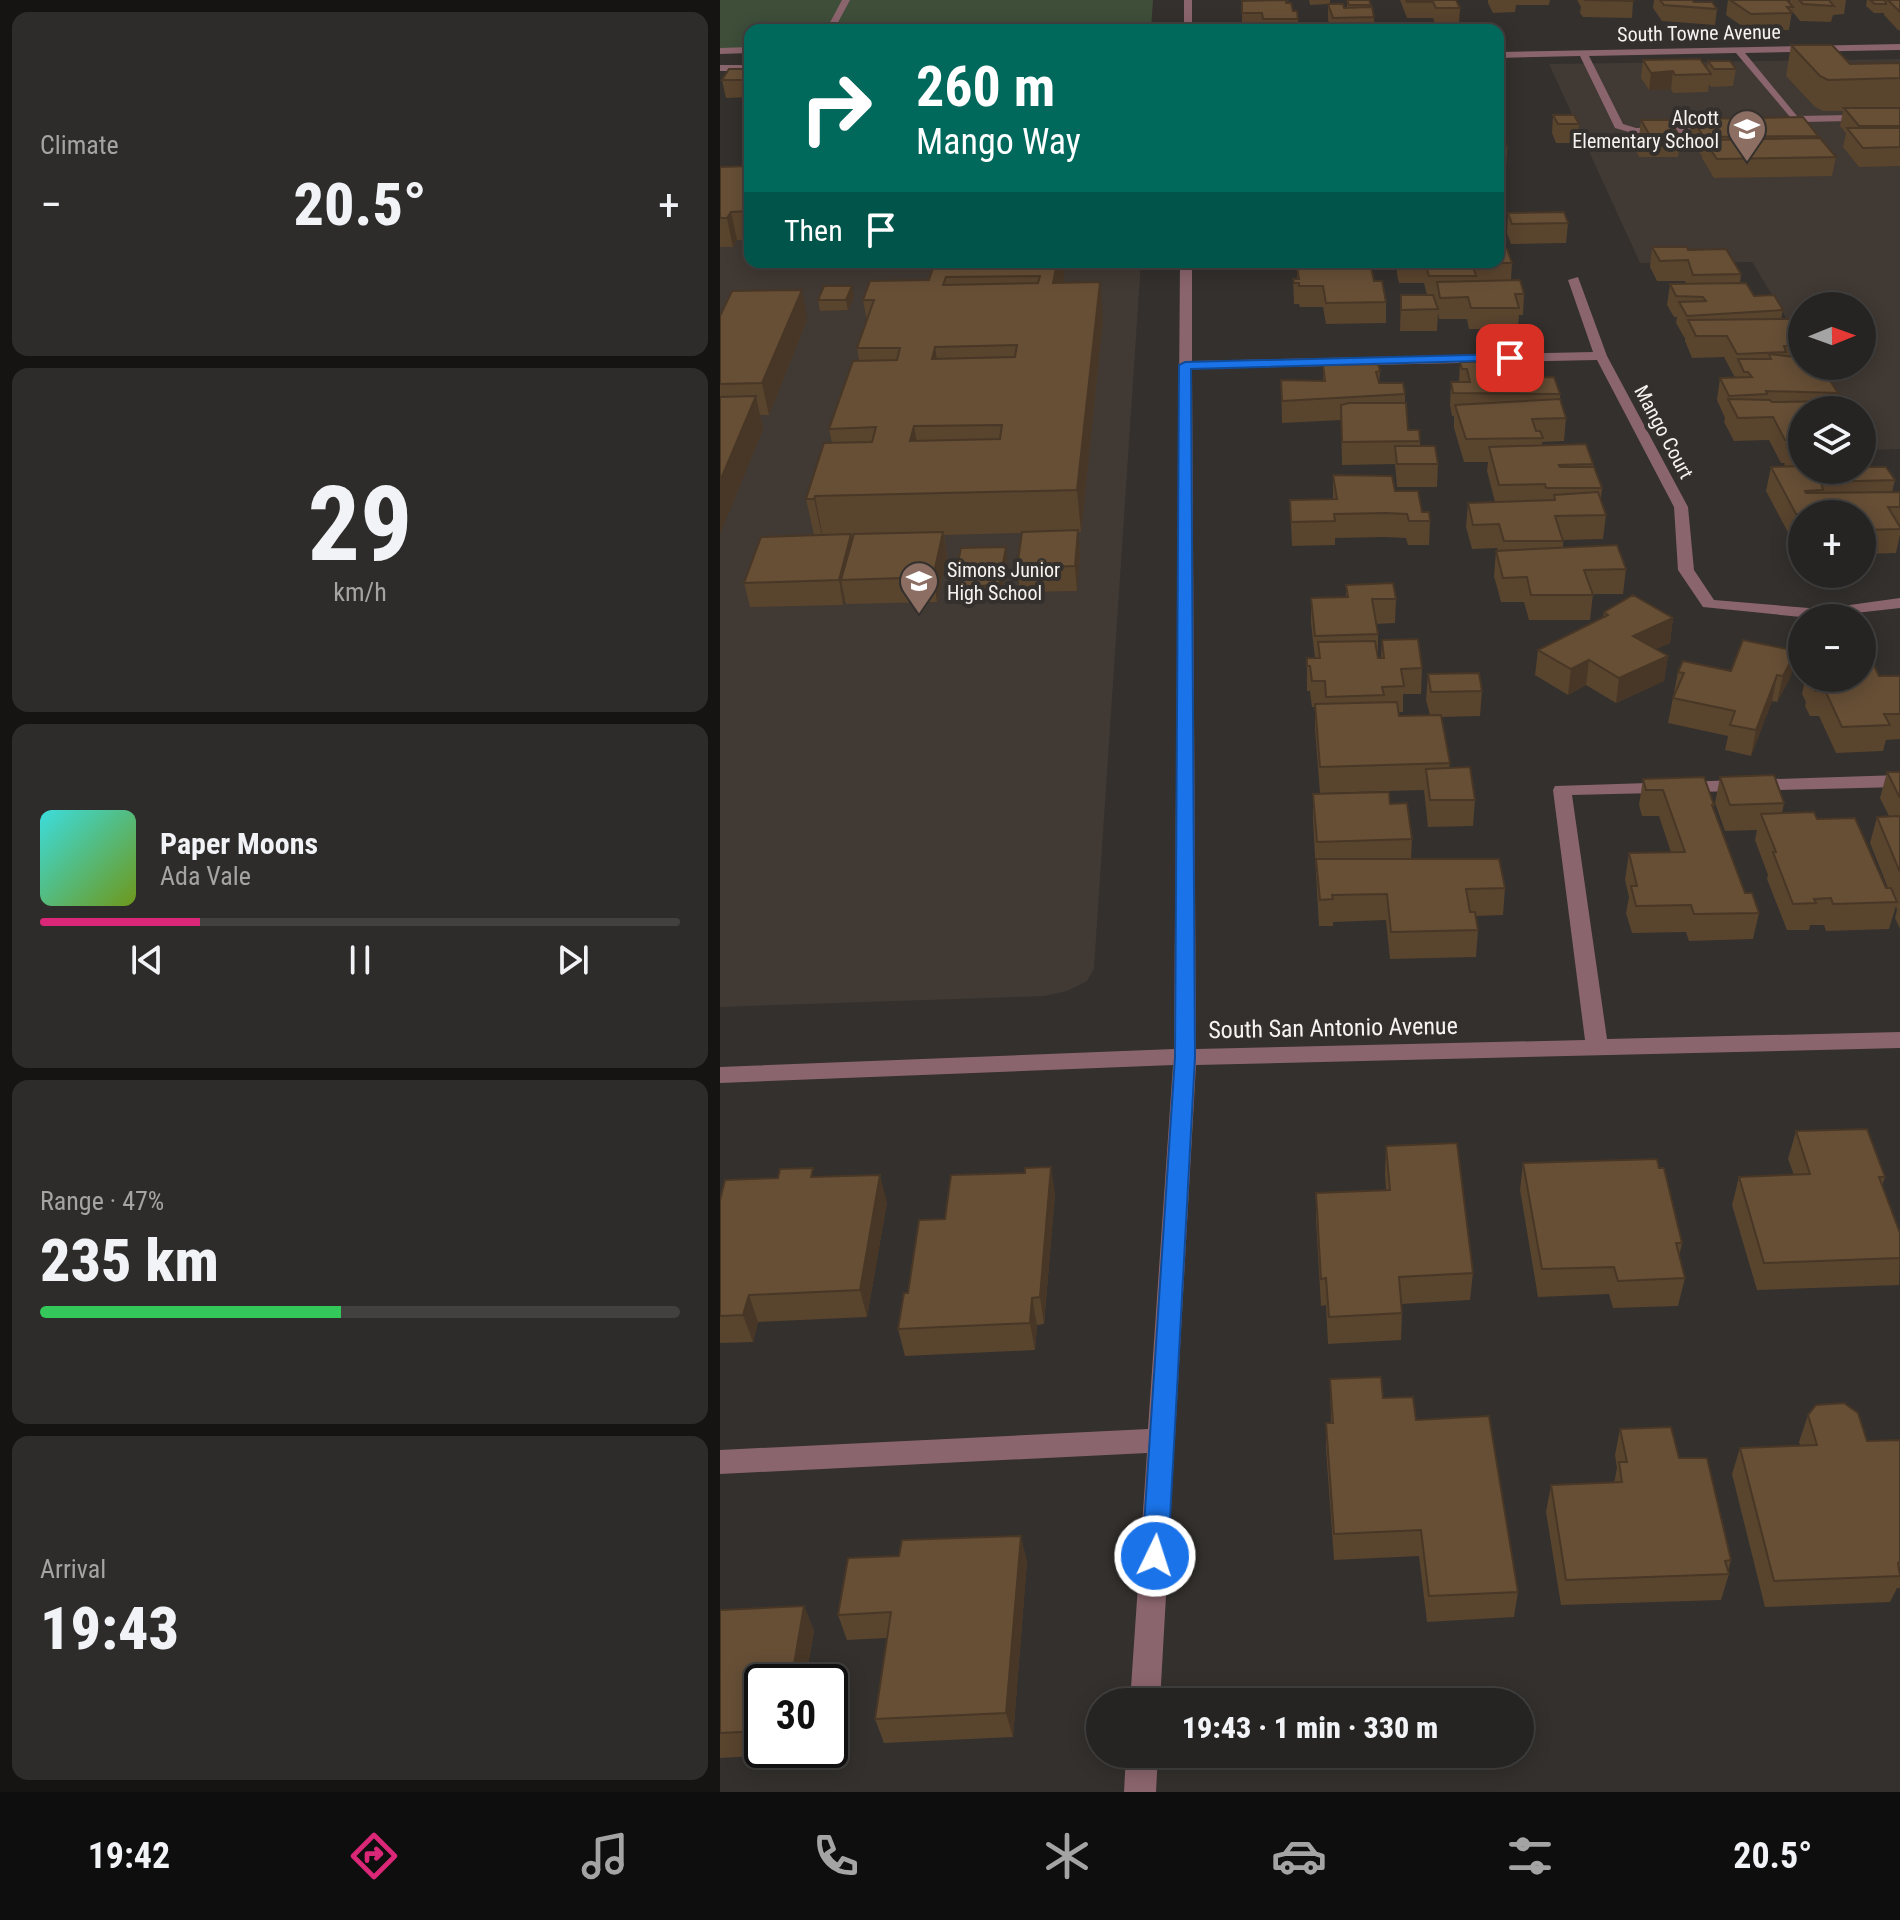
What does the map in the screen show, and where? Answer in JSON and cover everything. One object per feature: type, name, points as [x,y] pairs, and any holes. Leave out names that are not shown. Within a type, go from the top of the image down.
[{"type":"street","points":[[833,24],[846,0]]},
{"type":"street","points":[[1188,0],[1188,24]]},
{"type":"street","name":"South Towne Avenue","points":[[1504,55],[1900,47]]},
{"type":"street","points":[[720,51],[744,50]]},
{"type":"street","points":[[1739,51],[1791,123],[1815,133]]},
{"type":"street","points":[[1583,53],[1619,126],[1636,131],[1727,128]]},
{"type":"street","points":[[720,68],[744,68]]},
{"type":"street","points":[[1791,123],[1900,117]]},
{"type":"street","points":[[1146,1688],[1185,1057],[1186,268]]},
{"type":"street","name":"Mango Court","points":[[1574,280],[1601,356],[1681,507],[1686,570],[1709,604],[1821,614],[1900,603]]},
{"type":"street","points":[[1185,365],[1601,356]]},
{"type":"street","points":[[1597,1047],[1562,790],[1900,781]]},
{"type":"street","name":"South San Antonio Avenue","points":[[720,1075],[1185,1057],[1900,1040]]},
{"type":"street","points":[[720,1462],[1162,1440]]},
{"type":"street","points":[[1140,1792],[1141,1768]]},
{"type":"shaded area","name":"Alcott Elementary School","points":[[1900,59],[1900,449],[1876,450],[1876,396],[1833,396],[1824,380],[1876,380],[1876,292],[1788,292],[1788,321],[1752,262],[1640,263],[1549,64]]},
{"type":"shaded area","name":"Simons Junior High School","points":[[744,184],[744,268],[1141,268],[1094,969],[1087,981],[1067,991],[1045,996],[720,1007],[720,185]]},
{"type":"green space","points":[[720,0],[1153,0],[1151,24],[744,24],[744,51],[720,51]]},
{"type":"building","points":[[1286,0],[1286,3],[1291,3],[1293,11],[1297,11],[1298,19],[1263,19],[1262,13],[1242,13],[1242,1]]},
{"type":"building","points":[[1347,0],[1369,0],[1371,5],[1349,5]]},
{"type":"building","points":[[1406,0],[1456,0],[1460,8],[1436,8],[1433,2]]},
{"type":"building","points":[[1660,0],[1712,2],[1717,9],[1664,5]]},
{"type":"building","points":[[1730,0],[1787,0],[1793,7],[1787,7],[1792,13],[1751,14]]},
{"type":"building","points":[[1799,0],[1829,0],[1834,6],[1803,4]]},
{"type":"building","points":[[1870,0],[1884,0],[1886,4],[1875,4]]},
{"type":"building","points":[[1888,0],[1900,0],[1900,12]]},
{"type":"building","points":[[1328,4],[1343,4],[1344,8],[1372,7],[1374,17],[1333,18]]},
{"type":"building","points":[[1791,45],[1832,45],[1850,64],[1900,63],[1900,78],[1828,80],[1820,76]]},
{"type":"building","points":[[1700,59],[1711,74],[1651,73],[1643,60]]},
{"type":"building","points":[[1708,61],[1730,61],[1736,69],[1714,69]]},
{"type":"building","points":[[729,69],[744,69],[744,80],[722,80]]},
{"type":"building","points":[[1844,108],[1899,108],[1900,126],[1859,126]]},
{"type":"building","points":[[1553,115],[1574,115],[1579,124],[1558,124]]},
{"type":"building","points":[[1803,117],[1818,136],[1704,137],[1692,119]]},
{"type":"building","points":[[1641,120],[1669,120],[1681,138],[1641,138],[1639,134],[1649,134]]},
{"type":"building","points":[[1847,128],[1900,128],[1900,147],[1863,148]]},
{"type":"building","points":[[1820,138],[1836,157],[1717,159],[1704,140]]},
{"type":"building","points":[[744,166],[744,211],[731,212],[727,218],[720,218],[720,167]]},
{"type":"building","points":[[1564,212],[1568,223],[1512,224],[1508,213]]},
{"type":"building","points":[[1652,247],[1726,249],[1741,274],[1693,275],[1688,260],[1660,261]]},
{"type":"building","points":[[1504,249],[1507,249],[1512,263],[1504,263]]},
{"type":"building","points":[[933,268],[1056,268],[1053,283],[1100,282],[1077,490],[815,496],[814,499],[806,499],[824,443],[872,442],[876,427],[829,429],[853,361],[897,360],[900,348],[857,348],[874,300],[863,300],[870,281],[929,280]],"holes":[[[1040,276],[1038,283],[943,285],[946,277]],[[1017,345],[1015,357],[932,359],[935,347]],[[1002,425],[1000,439],[910,441],[914,426]]]},
{"type":"building","points":[[1297,268],[1371,268],[1374,281],[1382,281],[1386,302],[1326,303],[1323,286],[1299,286],[1293,279],[1299,279]]},
{"type":"building","points":[[1427,268],[1474,268],[1476,276],[1429,276]]},
{"type":"building","points":[[1520,280],[1524,294],[1515,294],[1519,308],[1471,308],[1468,297],[1440,298],[1437,282]]},
{"type":"building","points":[[1746,283],[1754,296],[1774,295],[1783,310],[1687,316],[1679,302],[1706,301],[1703,297],[1676,296],[1670,284]]},
{"type":"building","points":[[824,286],[852,286],[846,300],[818,300]]},
{"type":"building","points":[[802,290],[762,383],[720,384],[720,316],[732,291]]},
{"type":"building","points":[[1401,295],[1433,295],[1438,309],[1401,310]]},
{"type":"building","points":[[1788,319],[1788,346],[1784,346],[1786,352],[1737,354],[1727,336],[1696,336],[1688,320]]},
{"type":"building","points":[[1769,354],[1788,356],[1788,380],[1830,380],[1838,393],[1766,391],[1767,394],[1729,396],[1720,378],[1752,377],[1744,372],[1738,359],[1771,359]]},
{"type":"building","points":[[1514,361],[1519,378],[1554,377],[1560,394],[1453,393],[1451,382],[1470,382],[1467,369],[1462,369],[1460,362]]},
{"type":"building","points":[[1378,364],[1380,371],[1376,372],[1379,383],[1403,383],[1405,394],[1282,401],[1281,380],[1325,381],[1323,365]]},
{"type":"building","points":[[756,396],[720,481],[720,397]]},
{"type":"building","points":[[1560,399],[1566,418],[1532,419],[1536,431],[1540,431],[1543,438],[1466,439],[1455,405]]},
{"type":"building","points":[[1728,399],[1788,402],[1788,440],[1785,440],[1773,417],[1738,418]]},
{"type":"building","points":[[1406,403],[1408,430],[1419,430],[1420,441],[1342,442],[1341,405]]},
{"type":"building","points":[[1586,444],[1593,464],[1559,465],[1594,467],[1602,488],[1499,485],[1489,447]]},
{"type":"building","points":[[1395,446],[1435,446],[1438,464],[1397,464]]},
{"type":"building","points":[[1788,466],[1788,484],[1822,484],[1823,490],[1806,493],[1900,492],[1900,507],[1888,507],[1900,529],[1876,530],[1876,500],[1789,500],[1771,467]]},
{"type":"building","points":[[1876,467],[1886,467],[1895,480],[1876,481]]},
{"type":"building","points":[[1333,475],[1392,476],[1395,491],[1418,491],[1422,512],[1429,512],[1430,521],[1409,521],[1407,514],[1386,513],[1334,514],[1335,521],[1291,522],[1290,500],[1337,499]]},
{"type":"building","points":[[1598,492],[1606,515],[1555,516],[1563,541],[1504,541],[1499,524],[1473,525],[1468,503],[1555,500],[1554,495]]},
{"type":"building","points":[[1078,530],[1075,566],[1017,568],[1022,532]]},
{"type":"building","points":[[943,532],[933,577],[841,580],[854,534]]},
{"type":"building","points":[[851,534],[839,580],[744,583],[761,537]]},
{"type":"building","points":[[1617,545],[1626,569],[1584,570],[1593,595],[1531,595],[1527,577],[1503,578],[1496,551]]},
{"type":"building","points":[[1006,547],[999,585],[953,587],[961,548]]},
{"type":"building","points":[[1393,583],[1396,599],[1372,599],[1378,634],[1315,636],[1311,598],[1348,597],[1346,585]]},
{"type":"building","points":[[1633,595],[1673,618],[1633,636],[1668,656],[1619,678],[1589,660],[1571,669],[1538,650],[1608,615],[1604,612]]},
{"type":"building","points":[[1418,639],[1422,668],[1401,669],[1404,686],[1382,687],[1384,695],[1326,697],[1325,681],[1312,681],[1310,666],[1307,666],[1307,658],[1320,658],[1318,642],[1375,641],[1378,658],[1384,658],[1382,640]]},
{"type":"building","points":[[1743,640],[1788,649],[1788,666],[1783,676],[1777,675],[1756,730],[1730,725],[1735,711],[1673,698],[1684,673],[1678,672],[1683,661],[1731,671]]},
{"type":"building","points":[[1876,670],[1879,676],[1900,676],[1900,714],[1884,714],[1890,725],[1842,727],[1826,692],[1876,692]]},
{"type":"building","points":[[1479,673],[1482,691],[1431,692],[1428,674]]},
{"type":"building","points":[[1397,702],[1399,716],[1441,715],[1450,763],[1320,767],[1315,704]]},
{"type":"building","points":[[1470,767],[1475,800],[1430,800],[1426,769]]},
{"type":"building","points":[[1887,772],[1900,772],[1900,798]]},
{"type":"building","points":[[1774,775],[1784,803],[1730,805],[1720,777]]},
{"type":"building","points":[[1704,777],[1745,893],[1752,893],[1759,913],[1694,914],[1691,905],[1636,906],[1631,886],[1637,886],[1629,853],[1685,852],[1663,790],[1646,790],[1643,779]]},
{"type":"building","points":[[1389,792],[1390,804],[1407,803],[1412,839],[1317,842],[1313,794]]},
{"type":"building","points":[[1814,812],[1817,819],[1855,818],[1886,888],[1891,888],[1897,902],[1833,904],[1831,898],[1814,899],[1816,903],[1793,904],[1761,814]]},
{"type":"building","points":[[1900,816],[1900,872],[1877,817]]},
{"type":"building","points":[[1316,859],[1499,859],[1505,888],[1466,889],[1470,912],[1475,912],[1478,930],[1391,932],[1387,894],[1332,895],[1333,899],[1320,900]]},
{"type":"building","points":[[1867,1129],[1885,1177],[1879,1177],[1900,1233],[1900,1258],[1764,1263],[1739,1177],[1810,1174],[1796,1131]]},
{"type":"building","points":[[1457,1143],[1473,1273],[1399,1277],[1402,1313],[1329,1317],[1326,1278],[1321,1279],[1316,1193],[1390,1190],[1386,1146]]},
{"type":"building","points":[[1657,1159],[1659,1168],[1664,1168],[1682,1243],[1676,1243],[1685,1278],[1618,1281],[1614,1267],[1542,1269],[1523,1163]]},
{"type":"building","points":[[1051,1167],[1040,1297],[1032,1298],[1030,1323],[898,1329],[904,1293],[908,1293],[919,1220],[945,1219],[951,1175],[1025,1173],[1025,1168]]},
{"type":"building","points":[[813,1168],[811,1177],[880,1175],[860,1290],[749,1295],[743,1315],[720,1316],[720,1200],[725,1180],[778,1178],[780,1169]]},
{"type":"building","points":[[1381,1377],[1383,1398],[1413,1397],[1416,1420],[1489,1416],[1518,1592],[1429,1596],[1421,1530],[1334,1534],[1326,1423],[1333,1423],[1330,1379]]},
{"type":"building","points":[[1844,1403],[1858,1413],[1867,1441],[1900,1440],[1900,1576],[1774,1581],[1740,1448],[1817,1445],[1808,1415],[1816,1405]]},
{"type":"building","points":[[1671,1427],[1679,1458],[1707,1458],[1731,1560],[1725,1561],[1729,1574],[1566,1580],[1551,1485],[1622,1482],[1619,1462],[1627,1462],[1620,1429]]},
{"type":"building","points":[[1021,1536],[1006,1713],[875,1719],[891,1612],[838,1615],[848,1558],[899,1556],[902,1540]]},
{"type":"building","points":[[804,1606],[794,1664],[744,1664],[744,1732],[720,1733],[720,1610]]},
{"type":"place","name":"Alcott Elementary School","points":[[1747,163]]},
{"type":"place","name":"Simons Junior High School","points":[[919,615]]},
{"type":"route","points":[[1155,1556],[1185,1057],[1185,365],[1510,358]]}]
